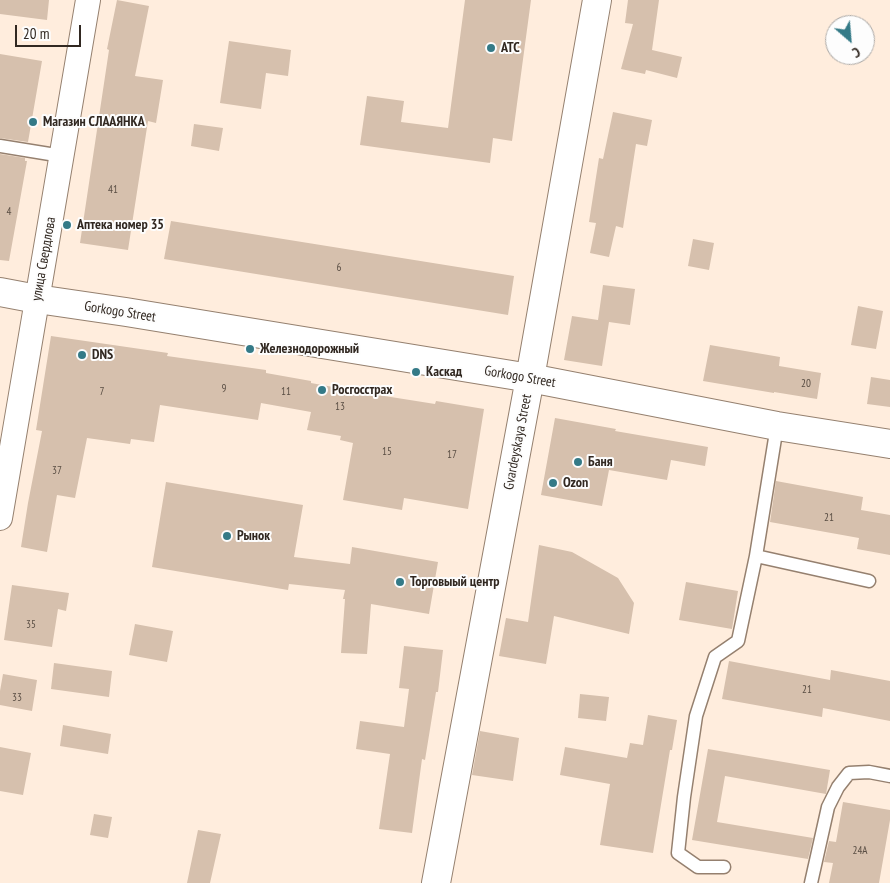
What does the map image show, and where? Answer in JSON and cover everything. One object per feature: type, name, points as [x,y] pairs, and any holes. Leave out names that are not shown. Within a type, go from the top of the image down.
[{"type":"street","name":"улица Свердлова","points":[[0,518],[88,0]]},
{"type":"street","name":"Gvardeyskaya Street","points":[[436,883],[530,378],[597,0]]},
{"type":"street","name":"Gorkogo Street","points":[[0,292],[530,378],[777,426],[890,444]]},
{"type":"lane","points":[[0,146],[62,156]]},
{"type":"lane","points":[[724,867],[698,867],[678,852],[684,797],[696,716],[715,657],[738,641],[756,556],[777,426]]},
{"type":"lane","points":[[756,556],[869,581]]},
{"type":"lane","points":[[811,883],[828,807],[838,787],[849,773],[869,772],[890,776]]},
{"type":"building","points":[[0,0],[49,0],[47,20],[0,14]]},
{"type":"building","points":[[117,0],[149,6],[135,76],[163,80],[156,123],[148,121],[128,250],[80,243],[109,50],[107,49]]},
{"type":"building","name":"АТС","points":[[465,0],[531,0],[512,141],[493,138],[490,163],[360,145],[367,96],[404,101],[401,122],[448,128]]},
{"type":"building","points":[[628,0],[659,0],[652,50],[682,57],[677,78],[646,70],[645,74],[621,69],[633,24],[625,23]]},
{"type":"building","points":[[229,41],[291,50],[288,76],[266,73],[261,109],[220,103]]},
{"type":"building","points":[[0,54],[42,61],[28,142],[0,138]]},
{"type":"building","points":[[613,112],[652,120],[647,146],[636,144],[623,228],[616,226],[609,257],[590,253],[596,223],[589,222],[599,158],[603,159]]},
{"type":"building","points":[[194,124],[223,128],[219,151],[191,146]]},
{"type":"building","points":[[0,154],[25,158],[25,161],[27,161],[9,261],[0,260]]},
{"type":"building","points":[[171,221],[514,276],[508,315],[164,259]]},
{"type":"building","points":[[693,239],[714,243],[709,270],[688,266]]},
{"type":"building","points":[[603,285],[635,289],[630,325],[609,322],[602,366],[564,360],[572,316],[598,320]]},
{"type":"building","points":[[858,306],[883,311],[876,349],[851,345]]},
{"type":"building","points":[[51,336],[168,353],[167,356],[266,370],[266,373],[372,394],[435,404],[436,401],[484,409],[468,509],[404,498],[402,510],[343,500],[353,443],[340,440],[341,436],[307,430],[311,412],[261,403],[258,420],[160,405],[154,442],[131,439],[130,444],[87,438],[75,498],[57,495],[47,552],[21,547],[42,431],[36,430]]},
{"type":"building","points":[[710,345],[780,357],[779,366],[821,373],[817,399],[703,381]]},
{"type":"building","points":[[871,377],[890,380],[890,407],[867,404]]},
{"type":"building","name":"Баня","points":[[555,418],[616,429],[615,431],[708,447],[705,466],[671,460],[667,480],[609,470],[602,506],[541,495]]},
{"type":"building","points":[[776,481],[863,497],[861,510],[890,515],[890,555],[857,549],[859,538],[770,522]]},
{"type":"building","name":"Рынок","points":[[166,482],[303,505],[294,557],[350,564],[352,547],[438,562],[429,614],[371,604],[367,654],[341,653],[345,590],[289,584],[288,590],[152,567]]},
{"type":"building","points":[[539,545],[572,552],[618,578],[634,603],[629,634],[554,616],[546,664],[499,656],[506,618],[528,622]]},
{"type":"building","points":[[686,582],[738,591],[732,629],[679,620]]},
{"type":"building","points":[[12,585],[69,593],[66,611],[58,609],[52,647],[4,640]]},
{"type":"building","points":[[135,624],[173,631],[167,662],[129,655]]},
{"type":"building","points":[[404,646],[443,650],[438,692],[436,692],[425,760],[422,759],[412,833],[379,829],[390,754],[356,749],[360,721],[404,727],[409,689],[399,688]]},
{"type":"building","points":[[729,661],[830,680],[831,670],[890,681],[890,721],[823,708],[822,717],[722,699]]},
{"type":"building","points":[[54,663],[112,671],[109,697],[51,689]]},
{"type":"building","points":[[3,674],[37,680],[32,711],[0,705]]},
{"type":"building","points":[[580,694],[609,697],[606,721],[578,718]]},
{"type":"building","points":[[648,715],[677,720],[672,750],[670,750],[653,853],[600,845],[610,784],[560,775],[565,747],[627,758],[630,743],[643,745]]},
{"type":"building","points":[[63,725],[111,734],[108,754],[60,746]]},
{"type":"building","points":[[480,731],[519,738],[513,781],[472,775]]},
{"type":"building","points":[[0,747],[31,753],[23,795],[0,791]]},
{"type":"building","points":[[708,749],[830,770],[826,794],[725,776],[717,822],[813,838],[808,859],[692,840]]},
{"type":"building","points":[[843,802],[890,810],[879,883],[829,883],[833,863],[824,862],[829,841],[836,842]]},
{"type":"building","points":[[94,814],[112,817],[108,838],[90,835]]},
{"type":"building","points":[[198,830],[221,834],[210,883],[187,883]]},
{"type":"place","name":"АТС","points":[[491,48]]},
{"type":"place","name":"Магазин СЛААЯНКА","points":[[33,122]]},
{"type":"place","name":"Аптека номер 35","points":[[67,225]]},
{"type":"place","name":"Железнодорожный","points":[[250,349]]},
{"type":"place","name":"DNS","points":[[82,355]]},
{"type":"place","name":"Каскад","points":[[416,372]]},
{"type":"place","name":"Росгосстрах","points":[[322,390]]},
{"type":"place","name":"Баня","points":[[578,462]]},
{"type":"place","name":"Ozon","points":[[553,483]]},
{"type":"place","name":"Рынок","points":[[227,536]]},
{"type":"place","name":"Торговыый центр","points":[[400,582]]}]
